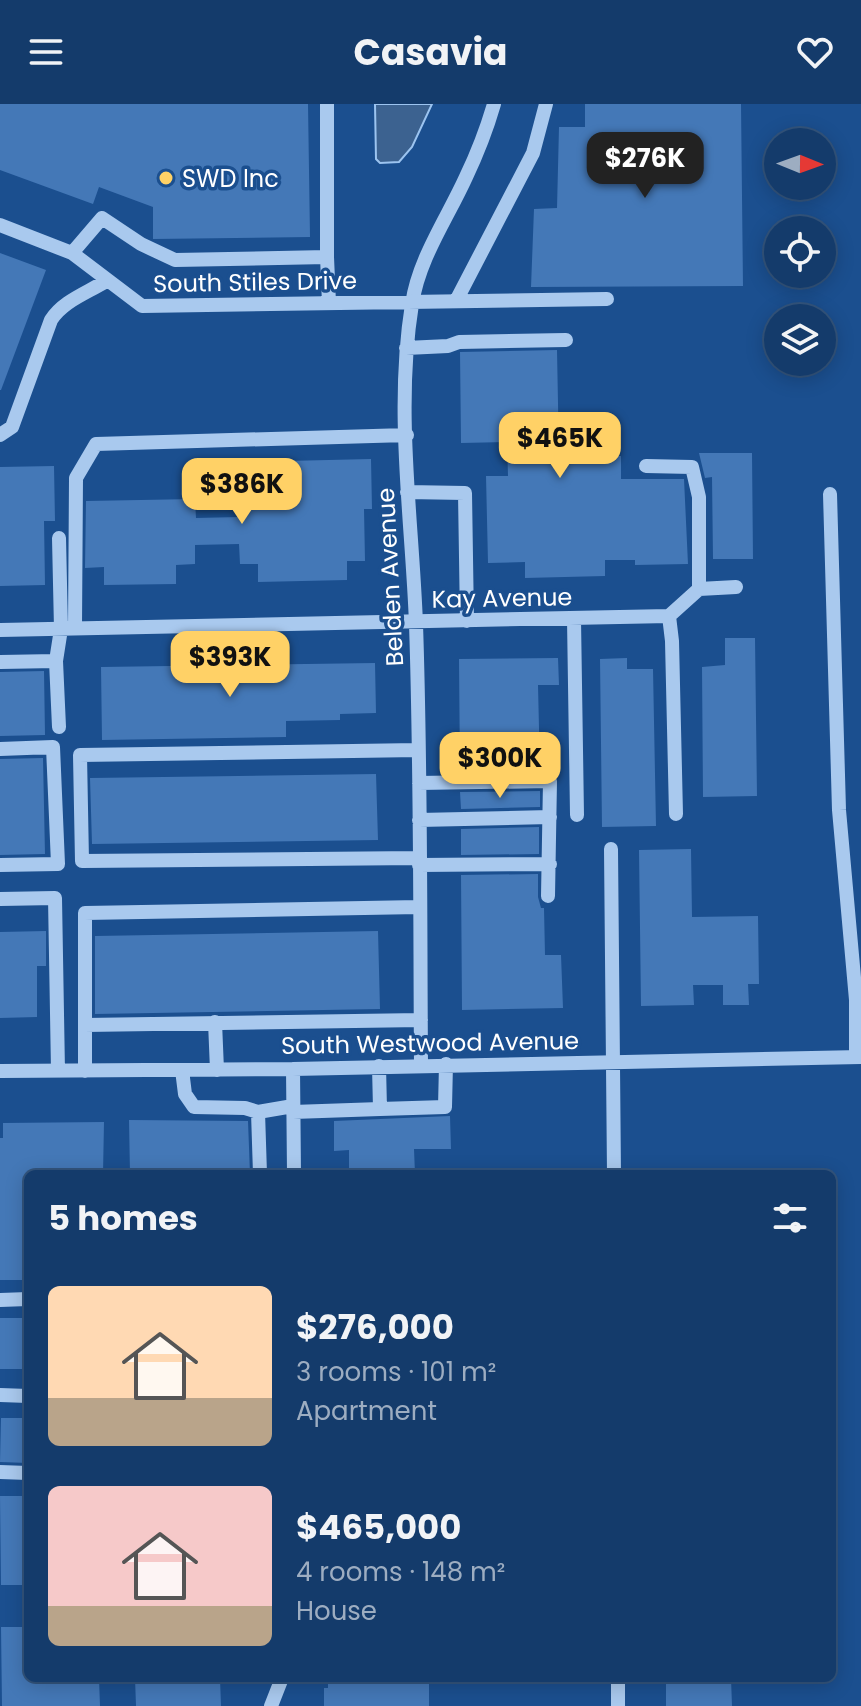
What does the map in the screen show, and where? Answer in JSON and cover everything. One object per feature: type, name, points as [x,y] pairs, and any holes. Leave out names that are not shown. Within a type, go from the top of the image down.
[{"type":"street","points":[[327,104],[329,303]]},
{"type":"street","name":"Belden Avenue","points":[[421,1065],[416,622],[407,492],[406,348],[412,301],[429,248],[467,177],[494,104]]},
{"type":"street","points":[[456,301],[533,153],[546,104]]},
{"type":"street","points":[[72,253],[102,218],[141,244],[175,260],[327,257]]},
{"type":"street","name":"South Stiles Drive","points":[[0,225],[72,253],[142,306],[607,299]]},
{"type":"street","points":[[0,435],[12,427],[51,320],[60,306],[106,281]]},
{"type":"street","points":[[406,348],[448,346],[459,342],[566,340]]},
{"type":"street","points":[[59,727],[56,661],[68,628],[76,478],[96,444],[407,435]]},
{"type":"street","points":[[646,466],[692,467],[699,497],[699,589]]},
{"type":"street","points":[[407,492],[465,493],[467,621]]},
{"type":"street","points":[[830,494],[839,810],[856,949],[858,1057]]},
{"type":"street","points":[[59,538],[68,628]]},
{"type":"street","points":[[676,814],[669,616],[699,589],[736,587]]},
{"type":"street","name":"Kay Avenue","points":[[0,630],[669,616]]},
{"type":"street","points":[[574,619],[577,815]]},
{"type":"street","points":[[0,662],[56,661]]},
{"type":"street","points":[[0,749],[53,747],[58,864],[0,865]]},
{"type":"street","points":[[418,750],[80,755],[82,861],[550,864]]},
{"type":"street","points":[[419,783],[550,781],[548,896]]},
{"type":"street","points":[[419,820],[550,817]]},
{"type":"street","points":[[611,849],[614,1170]]},
{"type":"street","points":[[0,899],[55,898],[58,1071]]},
{"type":"street","points":[[85,1071],[85,913],[419,907]]},
{"type":"street","points":[[85,1025],[421,1020]]},
{"type":"street","points":[[215,1022],[217,1070]]},
{"type":"street","name":"South Westwood Avenue","points":[[0,1071],[293,1069],[858,1057]]},
{"type":"street","points":[[182,1070],[185,1094],[194,1107],[245,1108],[258,1112],[445,1107],[446,1064]]},
{"type":"street","points":[[379,1066],[380,1109]]},
{"type":"street","points":[[293,1069],[294,1170]]},
{"type":"street","points":[[258,1112],[260,1170]]},
{"type":"street","points":[[0,1300],[24,1299]]},
{"type":"street","points":[[0,1395],[24,1396]]},
{"type":"street","points":[[0,1472],[24,1473]]},
{"type":"street","points":[[271,1706],[280,1682]]},
{"type":"street","points":[[618,1682],[618,1706]]},
{"type":"water","points":[[375,104],[432,104],[412,147],[399,162],[380,163],[376,159]]},
{"type":"building","name":"SWD Inc","points":[[0,104],[308,104],[310,237],[153,239],[153,207],[99,187],[93,204],[0,170]]},
{"type":"building","points":[[585,104],[741,104],[743,286],[531,287],[534,209],[557,208],[559,127],[585,127]]},
{"type":"building","points":[[0,253],[46,270],[1,390],[0,390]]},
{"type":"building","points":[[557,350],[559,456],[621,456],[621,479],[684,479],[688,564],[635,565],[635,560],[605,560],[605,576],[525,578],[525,562],[488,563],[486,476],[508,476],[507,442],[461,443],[460,352]]},
{"type":"building","points":[[699,453],[752,453],[753,559],[713,559],[712,477],[705,478]]},
{"type":"building","points":[[371,459],[372,509],[364,509],[365,561],[347,561],[347,580],[258,582],[258,564],[240,564],[239,544],[195,545],[195,564],[176,565],[176,584],[104,585],[104,567],[85,568],[86,501],[195,499],[196,518],[239,517],[238,462]]},
{"type":"building","points":[[54,466],[55,521],[44,521],[45,585],[0,586],[0,467]]},
{"type":"building","points":[[725,638],[755,638],[757,796],[703,797],[702,667],[725,665]]},
{"type":"building","points":[[558,658],[559,685],[538,685],[540,771],[460,772],[459,659]]},
{"type":"building","points":[[627,658],[627,669],[653,669],[656,826],[602,827],[600,659]]},
{"type":"building","points":[[375,663],[376,713],[340,714],[340,720],[286,721],[286,737],[102,740],[101,667]]},
{"type":"building","points":[[44,671],[45,735],[0,736],[0,672]]},
{"type":"building","points":[[43,758],[45,854],[0,855],[0,759]]},
{"type":"building","points":[[376,774],[378,840],[92,844],[90,778]]},
{"type":"building","points":[[540,791],[540,807],[461,809],[460,792]]},
{"type":"building","points":[[539,827],[539,854],[461,855],[461,829]]},
{"type":"building","points":[[691,849],[692,917],[758,916],[759,984],[748,984],[749,1005],[723,1005],[723,985],[693,985],[694,1005],[641,1006],[639,850]]},
{"type":"building","points":[[538,874],[538,897],[541,908],[544,908],[545,955],[561,955],[563,1008],[462,1010],[461,875]]},
{"type":"building","points":[[46,931],[46,966],[37,966],[37,1017],[0,1018],[0,932]]},
{"type":"building","points":[[378,931],[380,1009],[95,1014],[95,936]]},
{"type":"building","points":[[450,1116],[451,1149],[414,1149],[415,1170],[349,1170],[349,1150],[334,1151],[334,1121]]},
{"type":"building","points":[[129,1120],[248,1121],[250,1170],[130,1170]]},
{"type":"building","points":[[104,1122],[103,1170],[24,1170],[24,1280],[0,1280],[0,1138],[3,1138],[3,1123]]},
{"type":"building","points":[[0,1318],[24,1318],[24,1369],[0,1369]]},
{"type":"building","points":[[1,1418],[24,1418],[24,1463],[0,1462]]},
{"type":"building","points":[[0,1496],[24,1496],[24,1585],[1,1585]]},
{"type":"building","points":[[1,1627],[24,1627],[24,1682],[99,1682],[100,1706],[2,1706]]},
{"type":"building","points":[[135,1682],[220,1682],[221,1706],[136,1706]]},
{"type":"building","points":[[328,1682],[429,1682],[429,1706],[324,1706],[324,1688],[328,1688]]},
{"type":"building","points":[[666,1682],[731,1682],[732,1706],[666,1706]]},
{"type":"place","name":"SWD Inc","points":[[166,178]]}]
